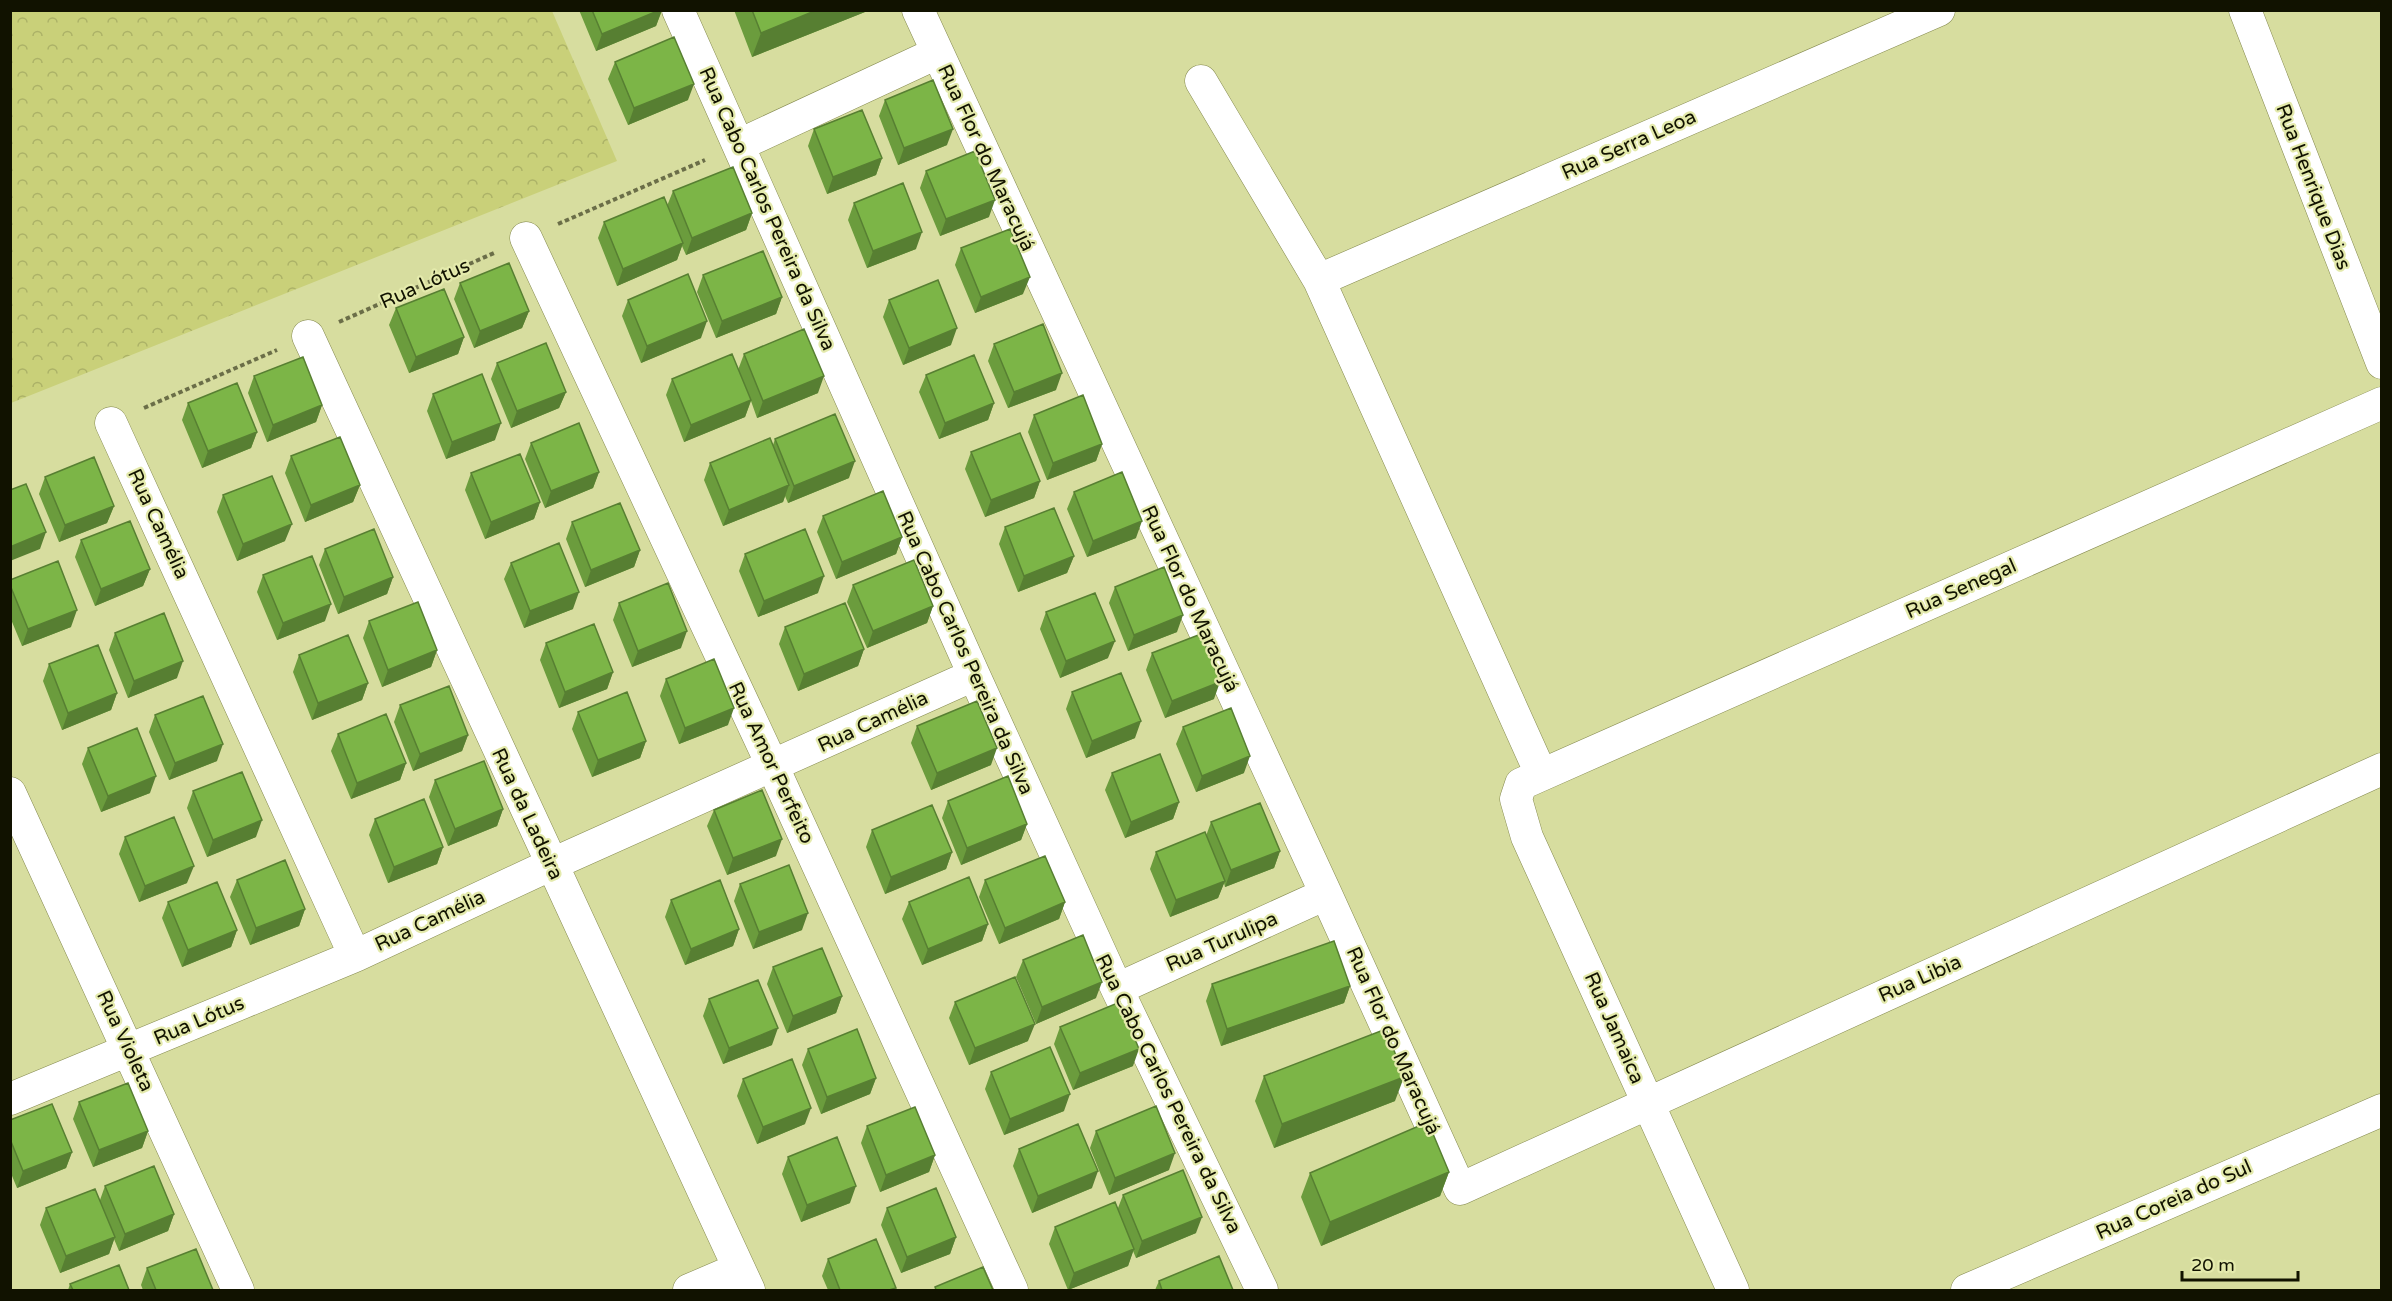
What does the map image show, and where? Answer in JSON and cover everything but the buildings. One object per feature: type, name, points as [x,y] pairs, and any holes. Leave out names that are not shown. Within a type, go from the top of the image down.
[{"type":"street","name":"Rua Cabo Carlos Pereira da Silva","points":[[678,10],[974,675],[1117,989],[1262,1290]]},
{"type":"street","name":"Rua Flor do Maracujá","points":[[918,10],[1460,1190]]},
{"type":"street","name":"Rua Serra Leoa","points":[[1319,280],[1939,10]]},
{"type":"street","name":"Rua Henrique Dias","points":[[2245,10],[2382,363]]},
{"type":"street","points":[[739,145],[937,53]]},
{"type":"street","points":[[1201,81],[1319,280],[1541,774]]},
{"type":"street","name":"Rua Amor Perfeito","points":[[526,238],[773,767],[1012,1290]]},
{"type":"street","name":"Rua da Ladeira","points":[[308,336],[743,1280]]},
{"type":"street","name":"Rua Senegal","points":[[1541,774],[2382,404]]},
{"type":"street","name":"Rua Camélia","points":[[111,423],[355,956],[550,865],[974,675]]},
{"type":"street","name":"Rua Libia","points":[[1460,1190],[2382,769]]},
{"type":"street","name":"Rua Jamaica","points":[[1541,774],[1521,784],[1516,799],[1527,837],[1732,1290]]},
{"type":"street","name":"Rua Violeta","points":[[10,793],[238,1290]]},
{"type":"street","name":"Rua Turulipa","points":[[1117,989],[1326,894]]},
{"type":"street","name":"Rua Lótus","points":[[10,1099],[355,956]]},
{"type":"street","name":"Rua Coreia do Sul","points":[[1967,1290],[2382,1110]]},
{"type":"street","points":[[689,1290],[743,1280]]},
{"type":"path","name":"Rua Lótus","points":[[111,423],[739,145]]},
{"type":"green space","points":[[11,10],[552,11],[617,161],[11,403]]}]
